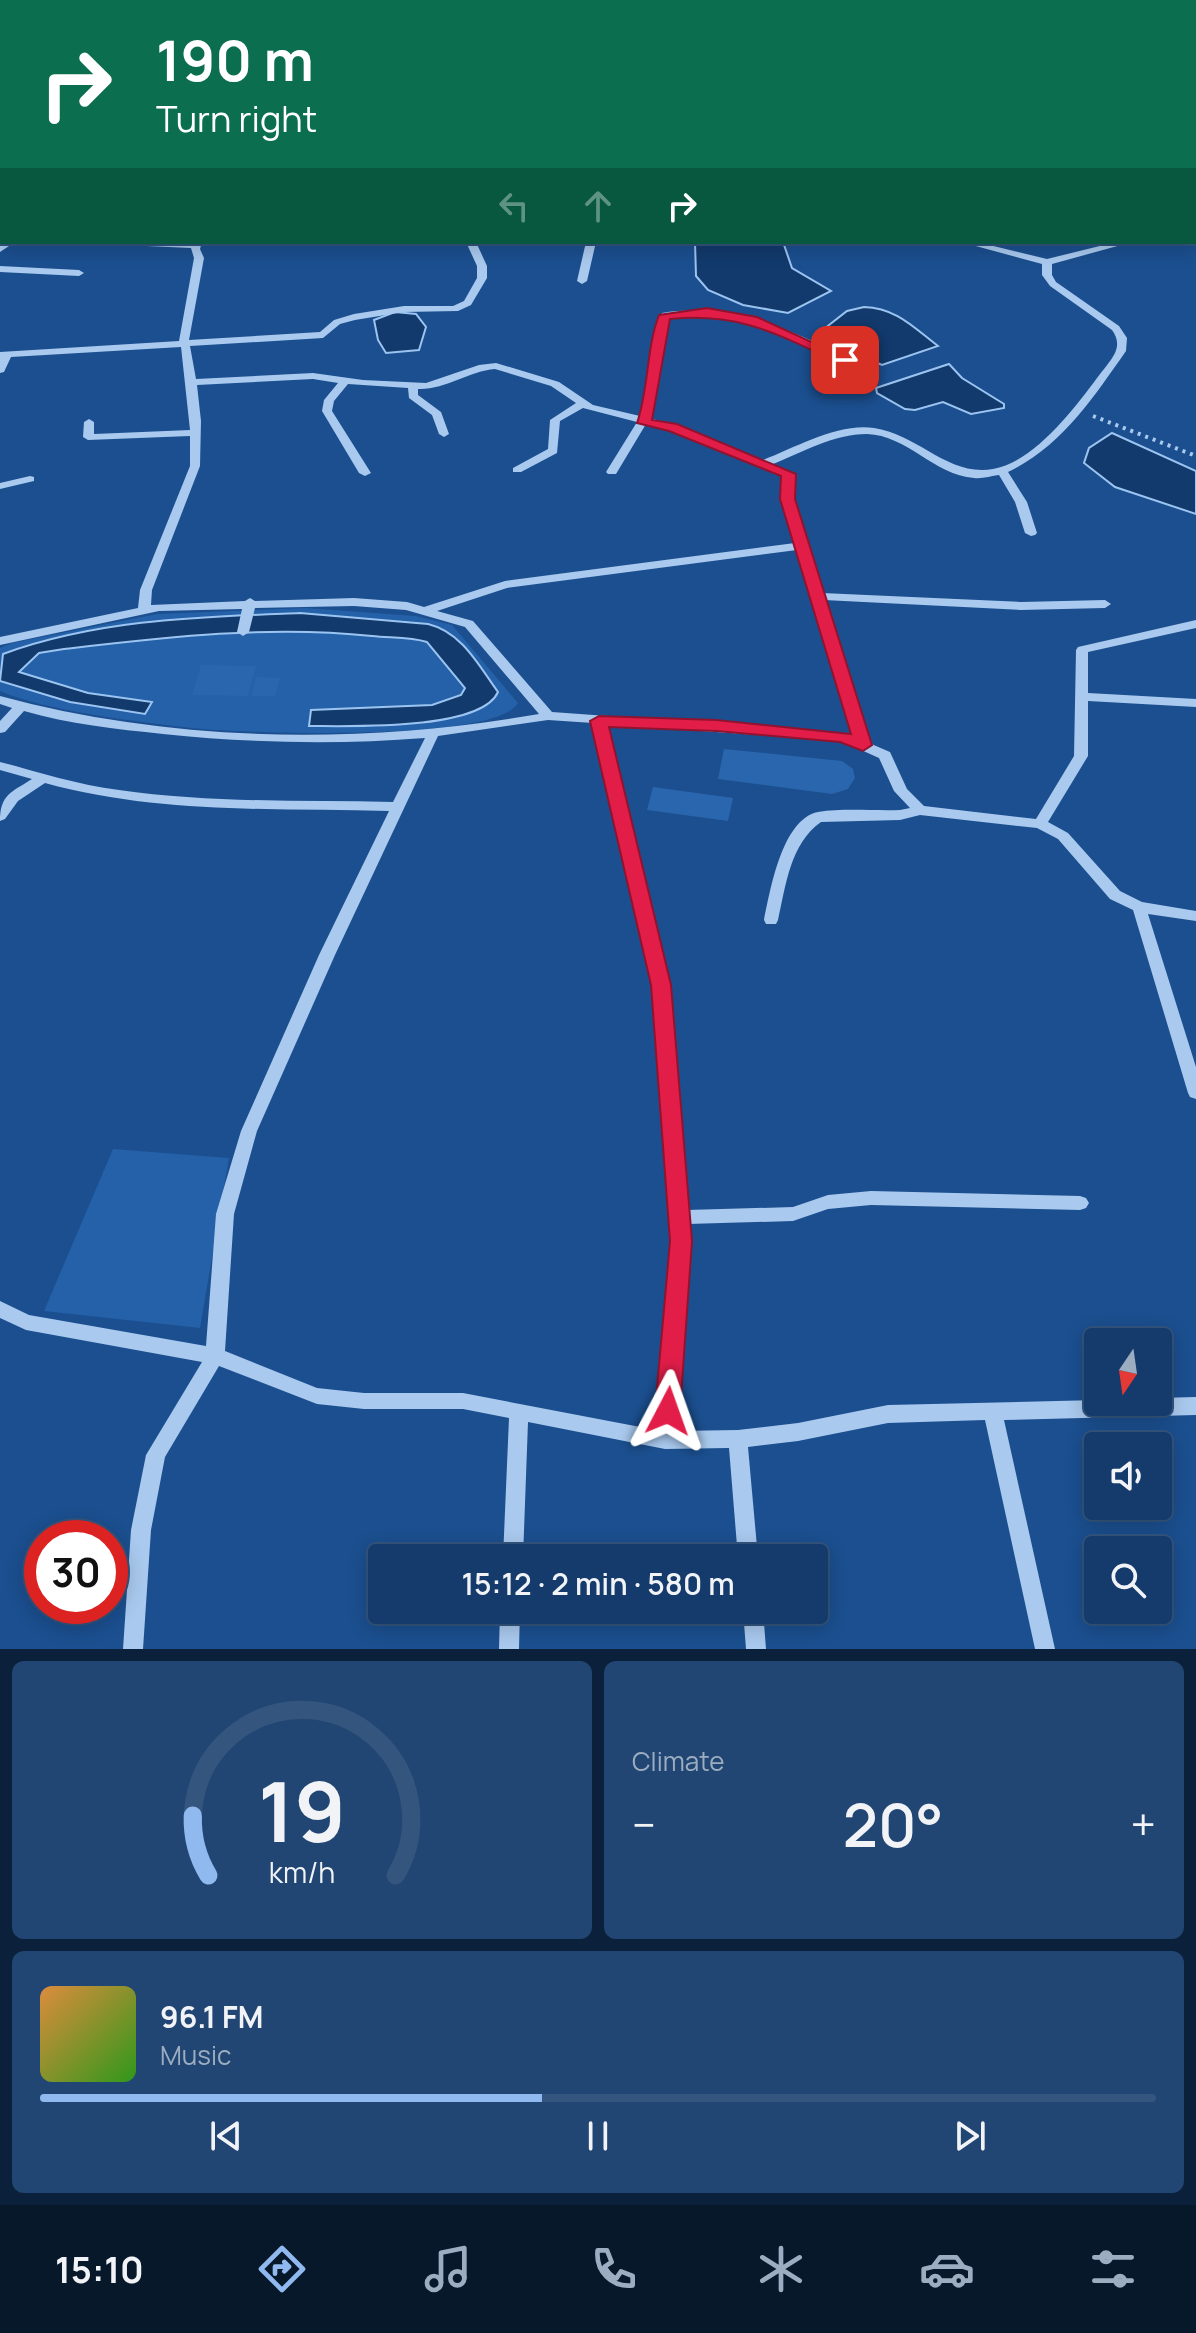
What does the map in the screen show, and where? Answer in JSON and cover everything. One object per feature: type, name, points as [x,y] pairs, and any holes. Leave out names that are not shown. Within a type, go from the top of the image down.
[{"type":"street","points":[[144,610],[146,590],[195,466],[196,433],[184,343],[199,258],[197,244]]},
{"type":"street","points":[[0,370],[3,355],[323,335],[337,322],[354,317],[404,309],[455,309],[468,303],[482,278],[482,266],[472,244]]},
{"type":"street","points":[[582,281],[591,244]]},
{"type":"street","points":[[974,244],[1047,262],[1119,244]]},
{"type":"street","points":[[765,463],[862,431],[899,440],[972,476],[1002,472],[1039,452],[1121,351],[1122,338],[1116,328],[1053,284],[1047,275],[1047,262]]},
{"type":"street","points":[[0,269],[79,273]]},
{"type":"street","points":[[612,472],[633,432],[644,423],[651,403],[660,329],[665,315],[707,312],[753,320],[845,360]]},
{"type":"street","points":[[191,382],[313,376],[413,386],[439,383],[483,367],[496,366],[555,384],[584,403],[644,423],[672,427],[789,474],[787,499],[863,745]]},
{"type":"street","points":[[346,380],[329,400],[327,411],[365,473]]},
{"type":"street","points":[[413,386],[413,396],[437,414],[444,434]]},
{"type":"street","points":[[517,470],[553,451],[555,420],[584,403]]},
{"type":"street","points":[[89,422],[88,437],[196,433]]},
{"type":"street","points":[[1002,472],[1021,502],[1031,533]]},
{"type":"street","points":[[0,486],[30,479]]},
{"type":"street","points":[[425,611],[505,585],[802,546]]},
{"type":"street","points":[[817,596],[1021,606],[1105,604]]},
{"type":"street","points":[[0,641],[144,610],[354,602],[425,611],[469,624],[548,716]]},
{"type":"street","points":[[243,632],[249,607]]},
{"type":"street","points":[[1040,824],[1081,756],[1082,650],[1196,624]]},
{"type":"street","points":[[1081,697],[1196,703]]},
{"type":"street","points":[[0,700],[71,719],[192,734],[327,740],[433,734],[548,716],[843,737],[885,755],[901,791],[920,810]]},
{"type":"street","points":[[0,729],[21,707]]},
{"type":"street","points":[[599,721],[661,985],[681,1241],[665,1440]]},
{"type":"street","points":[[133,1649],[141,1530],[156,1455],[215,1356],[225,1214],[249,1131],[327,955],[433,734]]},
{"type":"street","points":[[0,766],[80,788],[179,801],[398,807]]},
{"type":"street","points":[[0,816],[13,798],[43,778]]},
{"type":"street","points":[[771,920],[787,857],[807,823],[818,817],[900,815],[920,810],[1040,824],[1063,836],[1115,895],[1139,907],[1196,916]]},
{"type":"street","points":[[1139,907],[1196,1093]]},
{"type":"street","points":[[679,1217],[793,1214],[828,1202],[871,1198],[1080,1203]]},
{"type":"street","points":[[0,1309],[26,1322],[215,1356],[317,1396],[364,1401],[463,1401],[665,1440],[738,1439],[798,1432],[888,1414],[1196,1406]]},
{"type":"street","points":[[514,1544],[519,1411]]},
{"type":"street","points":[[993,1412],[1045,1649]]},
{"type":"street","points":[[738,1439],[747,1544]]},
{"type":"street","points":[[509,1649],[510,1624]]},
{"type":"street","points":[[754,1624],[756,1649]]},
{"type":"path","points":[[1074,410],[1196,456]]},
{"type":"shaded area","points":[[695,244],[784,244],[792,268],[831,291],[788,313],[743,305],[708,290],[696,276]]},
{"type":"shaded area","points":[[864,307],[895,315],[938,346],[882,365],[815,336],[847,311]]},
{"type":"shaded area","points":[[395,312],[416,314],[426,327],[419,350],[386,353],[378,340],[374,320]]},
{"type":"shaded area","points":[[949,364],[962,378],[1004,404],[1004,408],[971,414],[943,402],[915,410],[905,409],[877,393],[876,388]]},
{"type":"shaded area","points":[[1112,433],[1196,471],[1196,514],[1115,487],[1084,463],[1089,448]]},
{"type":"shaded area","points":[[305,608],[416,616],[452,625],[518,703],[500,716],[418,730],[259,732],[191,728],[93,715],[0,691],[0,648],[12,643],[157,614]]},
{"type":"shaded area","points":[[300,613],[428,624],[440,628],[469,651],[498,692],[487,705],[441,720],[381,726],[309,726],[311,710],[432,705],[461,695],[465,688],[427,642],[294,632],[179,637],[64,649],[39,653],[19,672],[88,693],[152,702],[145,714],[70,702],[0,681],[3,654],[76,633],[150,622]]},
{"type":"shaded area","points":[[113,1149],[229,1158],[200,1328],[44,1311]]},
{"type":"building","points":[[201,665],[256,666],[248,696],[192,695]]},
{"type":"building","points":[[256,677],[280,678],[275,696],[251,696]]},
{"type":"building","points":[[724,749],[842,761],[853,769],[855,778],[848,789],[832,794],[718,779]]},
{"type":"building","points":[[653,787],[733,798],[728,821],[647,810]]},
{"type":"route","points":[[668,1411],[681,1241],[661,985],[599,721],[716,726],[843,737],[863,745],[787,499],[789,474],[672,427],[644,423],[651,403],[660,329],[665,315],[707,312],[753,320],[845,360]]}]
